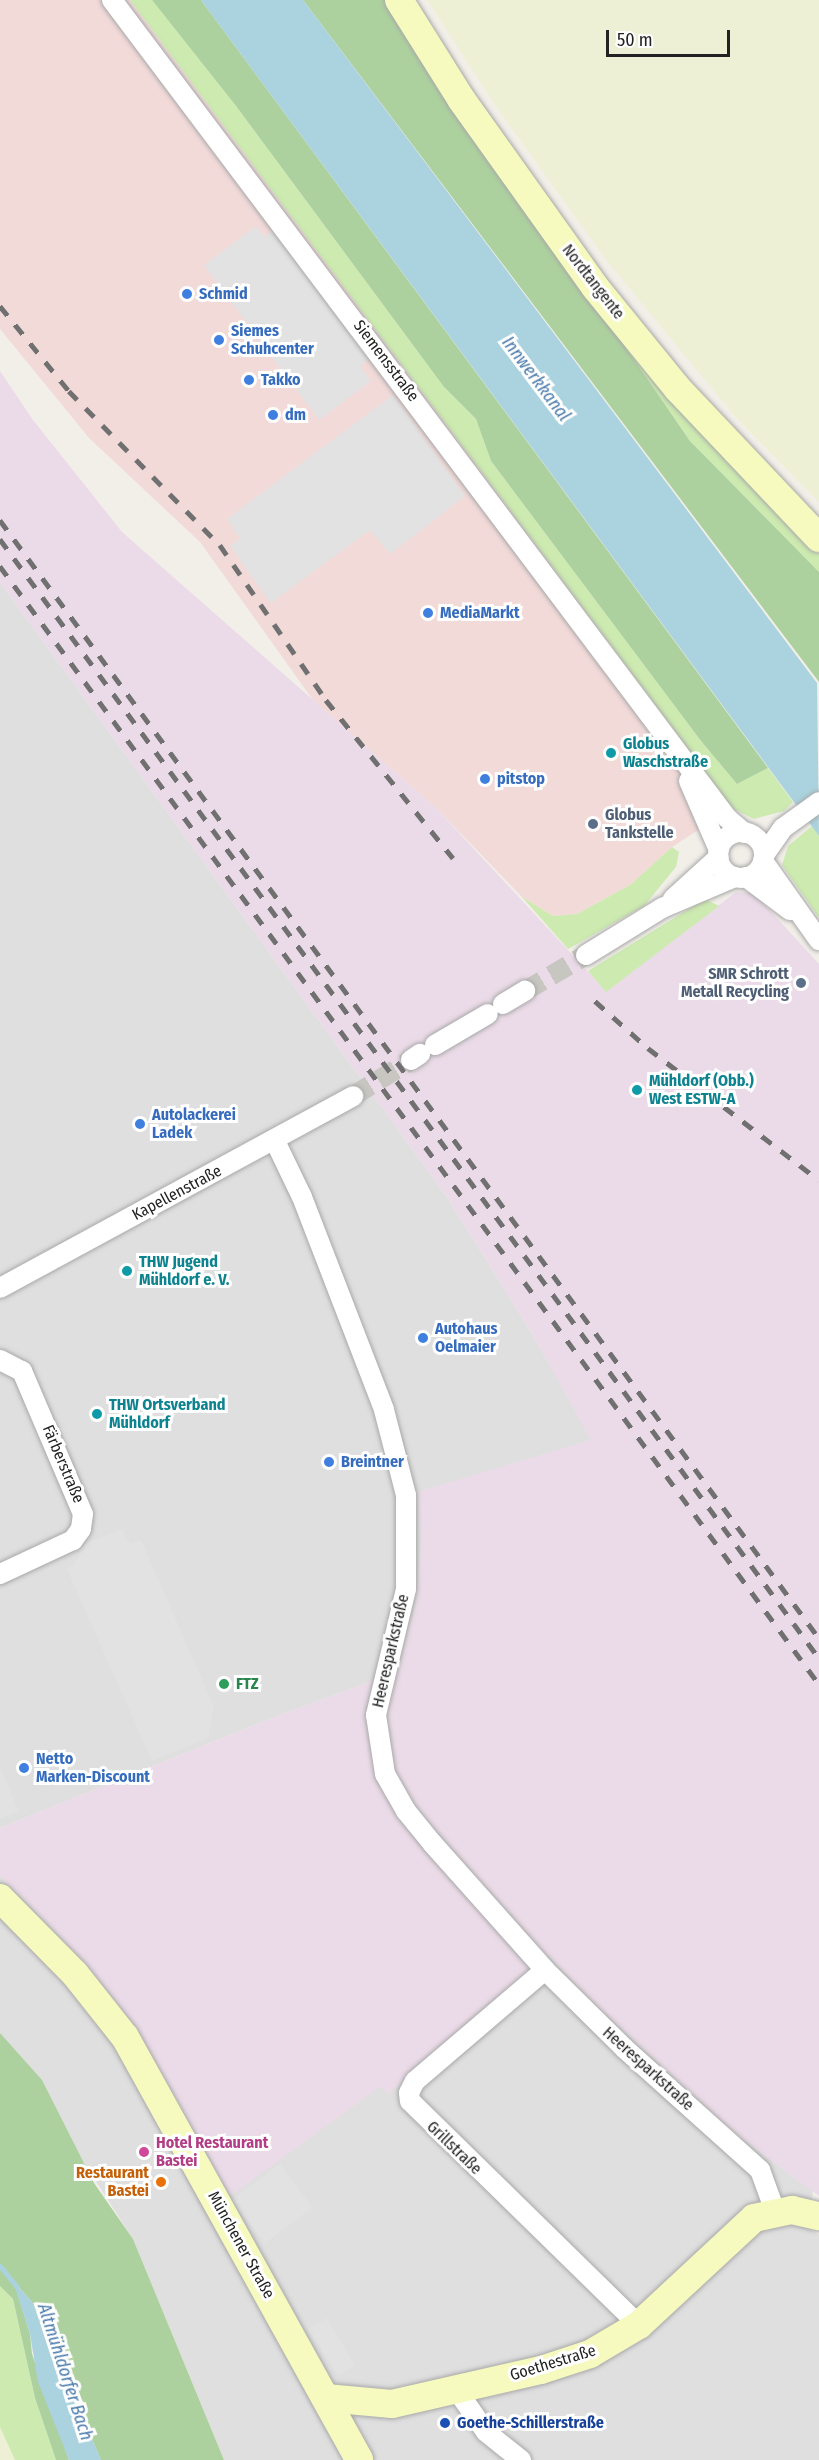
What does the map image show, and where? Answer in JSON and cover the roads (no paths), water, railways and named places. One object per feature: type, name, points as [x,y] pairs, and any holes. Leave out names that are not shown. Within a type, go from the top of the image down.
[{"type":"street","name":"Siemensstraße","points":[[112,0],[728,818],[748,834]]},
{"type":"street","name":"Nordtangente","points":[[399,0],[461,99],[596,287],[678,389],[819,538]]},
{"type":"street","name":"Siemensstraße","points":[[657,723],[693,788],[719,854]]},
{"type":"street","points":[[586,955],[662,908],[757,871],[783,828],[819,802]]},
{"type":"street","points":[[662,908],[719,854],[731,835],[783,828]]},
{"type":"street","points":[[748,834],[761,843],[764,858],[800,917],[819,940]]},
{"type":"street","points":[[719,854],[724,870],[741,877],[800,917]]},
{"type":"street","points":[[422,1053],[525,991]]},
{"type":"street","name":"Kapellenstraße","points":[[0,1288],[275,1141],[353,1096]]},
{"type":"street","name":"Heeresparkstraße","points":[[275,1141],[303,1197],[384,1410],[406,1496],[406,1589],[375,1715],[385,1774],[406,1811],[432,1843],[545,1970],[632,2056],[760,2170],[775,2211]]},
{"type":"street","name":"Färberstraße","points":[[0,1360],[22,1371],[83,1514],[81,1529],[73,1540],[0,1574]]},
{"type":"street","name":"Münchener Straße","points":[[0,1898],[75,1974],[125,2037],[354,2450]]},
{"type":"street","name":"Grillstraße","points":[[545,1970],[415,2081],[409,2093],[410,2101],[639,2325]]},
{"type":"street","points":[[775,2211],[819,2217]]},
{"type":"street","name":"Goethestraße","points":[[326,2398],[392,2403],[580,2357],[639,2325],[745,2224],[775,2211]]},
{"type":"street","points":[[456,2389],[486,2432],[521,2460]]},
{"type":"street","name":"Goethestraße","points":[[354,2450],[392,2403]]},
{"type":"water","name":"Innwerkkanal","points":[[201,0],[303,0],[817,683],[819,836]]},
{"type":"water","points":[[13,2281],[32,2302],[101,2460],[69,2460],[38,2382],[30,2334]]},
{"type":"waterway","name":"Altmühldorfer Bach","points":[[0,2266],[16,2286]]},
{"type":"tunnel","points":[[525,991],[586,955]]},
{"type":"tunnel","points":[[353,1096],[411,1060]]},
{"type":"railway","points":[[0,306],[69,391],[220,545],[326,700],[453,858]]},
{"type":"railway","points":[[0,520],[819,1638]]},
{"type":"railway","points":[[0,539],[819,1658]]},
{"type":"railway","points":[[0,566],[819,1684]]},
{"type":"railway","points":[[595,1001],[648,1048],[819,1180]]},
{"type":"place","name":"Schmid","points":[[187,294]]},
{"type":"place","name":"Siemes Schuhcenter","points":[[219,340]]},
{"type":"place","name":"Takko","points":[[249,380]]},
{"type":"place","name":"dm","points":[[273,415]]},
{"type":"place","name":"MediaMarkt","points":[[428,613]]},
{"type":"place","name":"Globus Waschstraße","points":[[611,753]]},
{"type":"place","name":"pitstop","points":[[485,779]]},
{"type":"place","name":"Globus Tankstelle","points":[[593,824]]},
{"type":"place","name":"SMR Schrott Metall Recycling","points":[[801,983]]},
{"type":"place","name":"Mühldorf (Obb.) West ESTW-A","points":[[637,1090]]},
{"type":"place","name":"Autolackerei Ladek","points":[[140,1124]]},
{"type":"place","name":"THW Jugend Mühldorf e. V.","points":[[127,1271]]},
{"type":"place","name":"Autohaus Oelmaier","points":[[423,1338]]},
{"type":"place","name":"THW Ortsverband Mühldorf","points":[[97,1414]]},
{"type":"place","name":"Breintner","points":[[329,1462]]},
{"type":"place","name":"FTZ","points":[[224,1684]]},
{"type":"place","name":"Netto Marken-Discount","points":[[24,1768]]},
{"type":"place","name":"Hotel Restaurant Bastei","points":[[144,2152]]},
{"type":"place","name":"Restaurant Bastei","points":[[161,2182]]},
{"type":"place","name":"Goethe-Schillerstraße","points":[[445,2423]]}]
